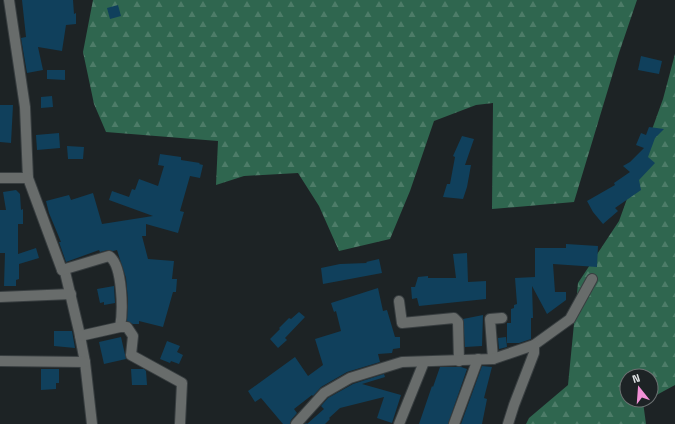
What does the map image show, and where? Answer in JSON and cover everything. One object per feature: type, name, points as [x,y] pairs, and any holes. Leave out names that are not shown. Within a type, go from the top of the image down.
[{"type":"street","points":[[10,0],[25,107],[28,178],[62,270],[65,272],[85,362],[92,424]]},
{"type":"street","points":[[0,178],[28,178]]},
{"type":"street","points":[[62,270],[109,256],[113,259],[120,279],[122,316],[120,327]]},
{"type":"street","points":[[296,424],[324,393],[350,378],[402,362],[493,359],[534,345],[570,319],[592,279]]},
{"type":"street","points":[[0,297],[70,294]]},
{"type":"street","points":[[399,301],[402,323],[454,318],[458,322],[459,361]]},
{"type":"street","points":[[493,359],[490,319],[502,318]]},
{"type":"street","points":[[80,336],[120,327],[127,327],[133,336],[130,355],[182,384],[180,424]]},
{"type":"street","points":[[508,424],[534,353],[534,345]]},
{"type":"street","points":[[454,424],[478,360]]},
{"type":"street","points":[[0,361],[85,362]]},
{"type":"street","points":[[399,424],[424,362]]},
{"type":"green space","points":[[93,0],[637,0],[619,53],[574,202],[492,209],[493,103],[476,105],[434,121],[410,191],[390,239],[339,251],[319,206],[298,173],[244,176],[216,185],[218,141],[106,132],[94,104],[83,52]]},
{"type":"green space","points":[[675,54],[675,385],[659,394],[659,368],[619,368],[619,408],[644,408],[646,424],[526,424],[529,418],[568,385],[578,283],[619,221],[663,99]]},
{"type":"building","points":[[22,0],[73,0],[74,14],[76,13],[76,24],[66,25],[62,51],[38,47],[43,70],[27,73],[21,38],[26,37]]},
{"type":"building","points":[[118,5],[121,16],[110,19],[107,8]]},
{"type":"building","points":[[641,56],[662,61],[659,74],[638,70]]},
{"type":"building","points":[[47,70],[65,70],[65,80],[47,79]]},
{"type":"building","points":[[52,96],[53,107],[41,108],[41,97]]},
{"type":"building","points":[[0,105],[13,105],[11,143],[0,142]]},
{"type":"building","points":[[649,127],[664,129],[655,138],[648,157],[655,163],[639,180],[641,190],[615,208],[618,211],[603,224],[593,212],[587,201],[615,185],[614,183],[630,172],[623,166],[630,162],[644,148],[636,145],[641,133],[646,135]]},
{"type":"building","points":[[59,133],[60,148],[37,150],[36,135]]},
{"type":"building","points":[[462,136],[474,139],[465,165],[471,165],[467,187],[463,199],[443,197],[447,184],[450,184],[455,157],[453,156]]},
{"type":"building","points":[[67,146],[84,147],[83,159],[68,159]]},
{"type":"building","points":[[160,154],[181,157],[181,160],[200,163],[199,164],[203,165],[200,178],[190,176],[180,211],[184,212],[178,233],[146,224],[146,236],[142,236],[148,259],[174,261],[172,279],[177,279],[176,292],[173,292],[163,327],[139,321],[139,324],[133,324],[127,321],[128,300],[126,278],[117,250],[100,252],[99,250],[66,262],[59,242],[61,242],[49,213],[46,201],[69,195],[71,200],[93,193],[102,224],[153,216],[109,200],[112,191],[129,197],[132,189],[135,190],[139,179],[158,186],[164,166],[158,165]]},
{"type":"building","points":[[16,190],[20,194],[21,210],[23,209],[23,224],[18,224],[18,254],[36,248],[39,258],[19,264],[19,279],[16,280],[16,286],[4,286],[5,253],[0,253],[0,210],[6,210],[3,192]]},
{"type":"building","points":[[566,244],[598,246],[597,267],[553,264],[555,292],[566,292],[566,300],[547,314],[532,286],[533,318],[531,318],[531,339],[519,343],[507,343],[507,323],[511,323],[511,309],[517,304],[515,278],[535,277],[535,248],[566,248]]},
{"type":"building","points":[[467,253],[468,282],[486,281],[486,299],[419,306],[417,298],[412,299],[411,287],[415,287],[418,277],[428,276],[428,278],[456,278],[453,254]]},
{"type":"building","points":[[379,259],[382,273],[323,284],[321,268],[340,264],[367,263],[366,262]]},
{"type":"building","points":[[114,286],[115,303],[104,305],[104,302],[100,303],[97,289]]},
{"type":"building","points":[[378,288],[383,311],[387,310],[395,337],[400,337],[400,348],[393,349],[392,353],[378,354],[380,362],[347,372],[321,387],[313,396],[312,395],[294,409],[297,413],[291,420],[290,424],[283,424],[261,398],[255,402],[248,391],[295,357],[308,376],[323,365],[315,339],[341,331],[336,311],[334,312],[331,303]]},
{"type":"building","points":[[299,312],[305,317],[285,338],[287,340],[278,348],[270,339],[289,318],[291,319]]},
{"type":"building","points":[[483,315],[482,346],[465,347],[463,319]]},
{"type":"building","points":[[54,331],[72,331],[75,348],[54,346]]},
{"type":"building","points":[[121,337],[126,359],[104,364],[99,342]]},
{"type":"building","points":[[506,337],[507,347],[499,349],[498,338]]},
{"type":"building","points":[[167,341],[180,346],[177,352],[183,355],[179,364],[171,361],[170,363],[160,359]]},
{"type":"building","points":[[482,366],[492,367],[484,398],[487,399],[482,424],[461,424]]},
{"type":"building","points":[[440,367],[461,367],[467,369],[448,424],[419,424],[432,386],[433,387]]},
{"type":"building","points":[[41,369],[59,369],[59,383],[56,383],[56,389],[41,390]]},
{"type":"building","points":[[131,369],[144,369],[146,371],[147,385],[132,385]]},
{"type":"building","points":[[384,374],[385,377],[362,384],[401,395],[392,423],[377,418],[384,397],[340,408],[325,424],[307,424],[324,409],[321,406],[328,398],[353,384]]}]
